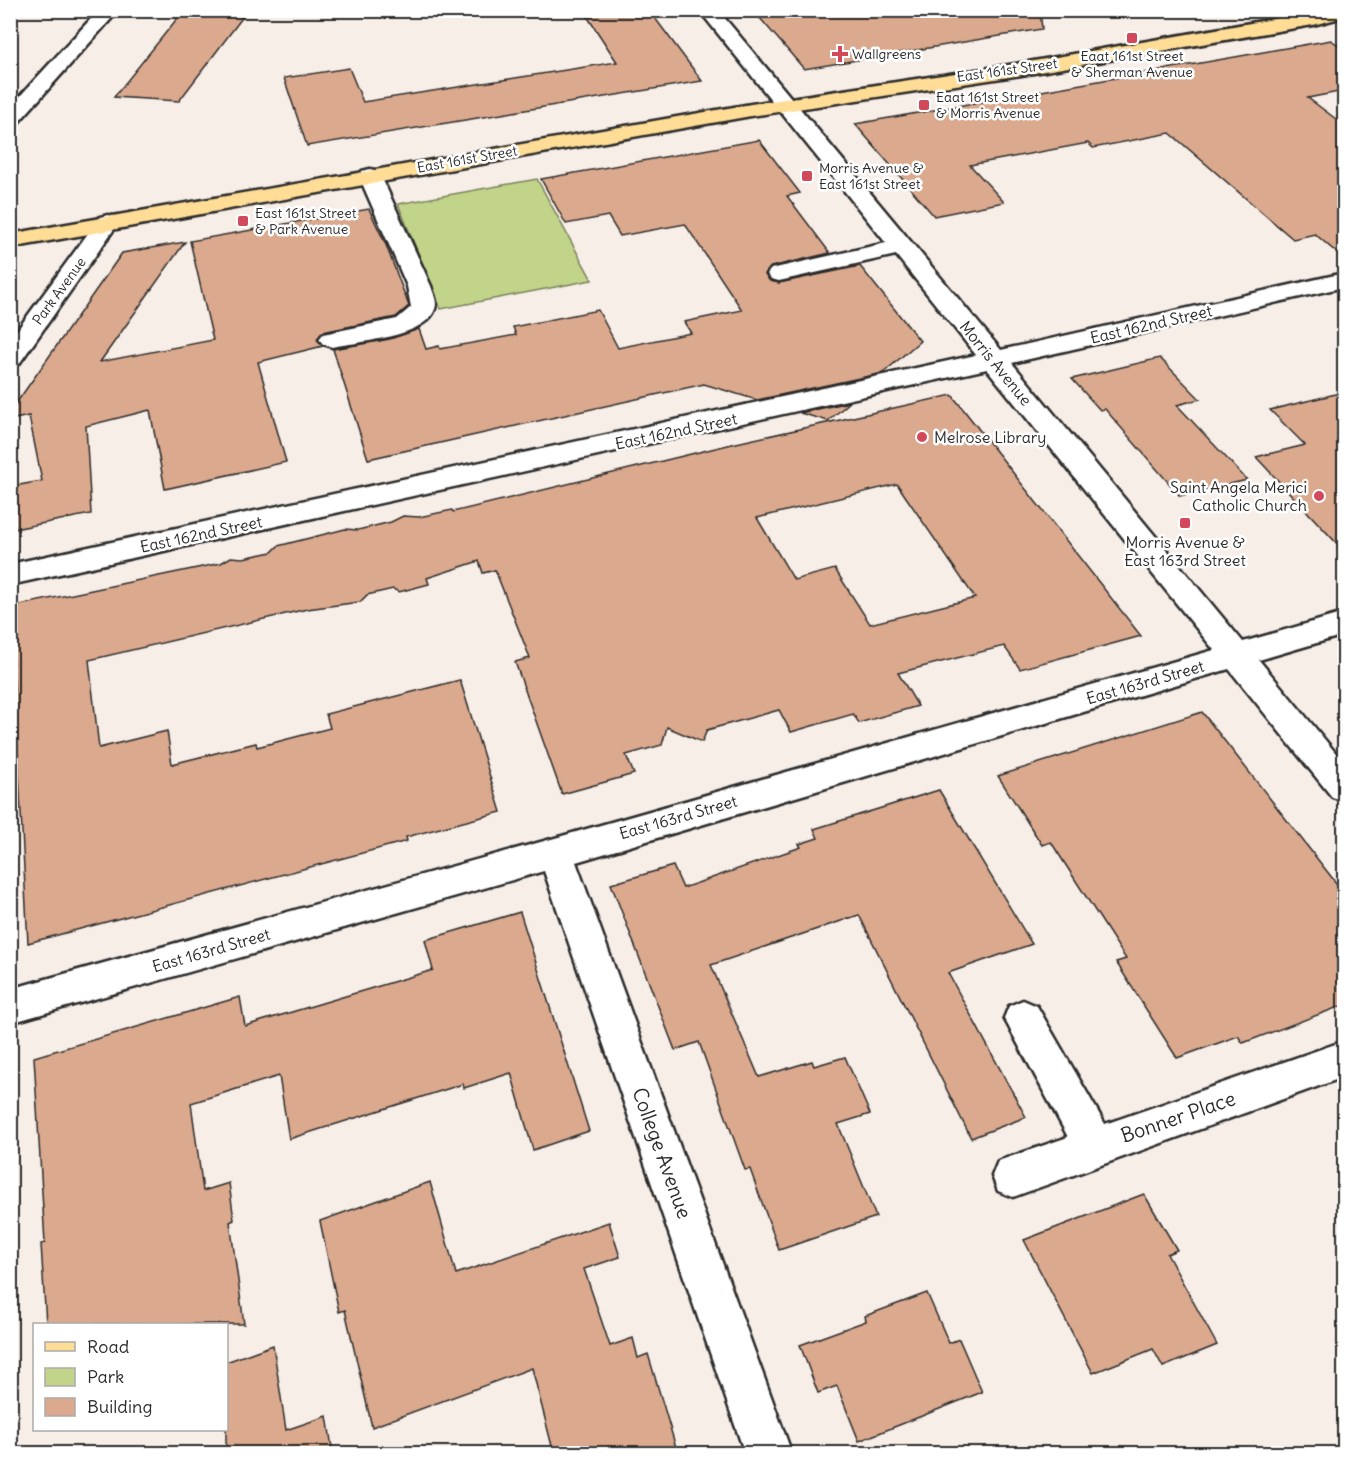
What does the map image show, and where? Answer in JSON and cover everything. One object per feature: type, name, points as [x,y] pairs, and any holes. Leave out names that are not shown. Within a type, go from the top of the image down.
[{"type":"main road","name":"East 161st Street","points":[[925,82],[1036,50],[1255,10]]},
{"type":"main road","name":"East 161st Street","points":[[10,241],[370,176],[925,82],[1028,68],[1340,14]]},
{"type":"street","points":[[10,120],[20,99],[110,10]]},
{"type":"street","name":"Morris Avenue","points":[[708,10],[1344,787]]},
{"type":"street","points":[[332,339],[405,325],[423,310],[424,303],[419,286],[370,176]]},
{"type":"street","name":"Park Avenue","points":[[10,359],[108,222]]},
{"type":"street","points":[[779,274],[902,248]]},
{"type":"street","name":"East 162nd Street","points":[[10,575],[1343,282]]},
{"type":"street","name":"East 163rd Street","points":[[10,1006],[555,853],[1344,624]]},
{"type":"street","name":"College Avenue","points":[[555,853],[769,1454]]},
{"type":"street","points":[[1023,1018],[1095,1146]]},
{"type":"street","name":"Bonner Place","points":[[1013,1176],[1344,1059]]},
{"type":"green space","points":[[537,179],[592,280],[441,309],[398,204]]},
{"type":"building","points":[[184,10],[248,10],[179,101],[114,97]]},
{"type":"building","points":[[583,10],[649,10],[702,81],[307,146],[284,78],[349,68],[363,102],[617,62]]},
{"type":"building","points":[[753,10],[1040,10],[1042,29],[804,69]]},
{"type":"building","points":[[1331,40],[1344,49],[1344,91],[1308,98],[1344,125],[1344,259],[1315,234],[1293,239],[1170,133],[1093,148],[1088,143],[970,165],[1004,202],[934,216],[855,124]]},
{"type":"building","points":[[759,140],[800,193],[787,196],[830,253],[771,267],[765,275],[770,281],[779,283],[860,266],[920,341],[883,373],[757,400],[704,384],[368,459],[333,349],[390,339],[419,329],[426,349],[439,346],[440,349],[516,335],[513,327],[598,310],[618,348],[691,333],[684,322],[742,310],[685,224],[620,236],[608,216],[566,224],[541,179]]},
{"type":"building","points":[[369,209],[386,245],[409,306],[396,317],[323,332],[317,339],[323,346],[258,362],[286,462],[165,489],[150,410],[86,426],[91,514],[14,529],[14,486],[42,481],[29,416],[10,420],[10,412],[122,253],[185,242],[100,362],[213,340],[190,241]]},
{"type":"building","points":[[1160,358],[1200,399],[1177,405],[1247,480],[1180,496],[1105,409],[1100,410],[1072,379]]},
{"type":"building","name":"Saint Angela Merici Catholic Church","points":[[1344,392],[1344,551],[1256,457],[1305,445],[1270,410]]},
{"type":"building","points":[[952,395],[1141,636],[1020,669],[1004,646],[898,673],[918,706],[859,723],[853,714],[791,732],[779,710],[707,730],[702,742],[667,727],[662,745],[626,755],[634,774],[562,794],[515,662],[530,658],[495,570],[483,573],[479,561],[427,578],[429,584],[399,592],[393,589],[367,595],[360,602],[307,609],[89,660],[99,748],[167,731],[172,764],[256,743],[257,747],[330,728],[326,714],[460,680],[501,812],[406,837],[407,841],[28,943],[10,607],[221,563],[231,557],[243,558],[272,552],[278,546],[345,529],[358,530],[391,522],[403,516],[419,517],[452,510],[453,512],[732,444]],"holes":[[[897,484],[975,598],[870,624],[835,569],[794,580],[757,518]]]},
{"type":"building","points":[[850,402],[828,421],[800,413]]},
{"type":"building","points":[[1202,712],[1344,893],[1344,1005],[1243,1043],[1238,1036],[1177,1058],[1116,962],[1126,959],[1051,842],[1042,845],[998,776]]},
{"type":"building","points":[[939,790],[1032,944],[948,973],[1026,1117],[971,1138],[859,915],[711,965],[759,1077],[812,1061],[814,1066],[845,1057],[870,1114],[838,1124],[876,1217],[779,1250],[750,1169],[745,1170],[699,1042],[675,1050],[611,884],[673,866],[683,888],[801,847],[799,844],[818,838],[814,829]]},
{"type":"building","points":[[520,912],[589,1131],[533,1150],[511,1073],[464,1088],[463,1084],[289,1139],[279,1076],[191,1103],[203,1191],[229,1183],[234,1220],[230,1222],[244,1324],[46,1323],[41,1244],[45,1243],[34,1057],[240,997],[245,1026],[433,970],[425,940]]},
{"type":"building","points":[[430,1182],[456,1274],[609,1222],[620,1257],[584,1269],[610,1346],[633,1338],[638,1358],[648,1354],[678,1454],[554,1454],[532,1368],[372,1427],[345,1310],[339,1312],[320,1221]]},
{"type":"building","points":[[1144,1194],[1177,1250],[1167,1254],[1217,1345],[1163,1367],[1153,1349],[1093,1373],[1024,1240]]},
{"type":"building","points":[[927,1293],[949,1343],[959,1339],[982,1392],[859,1441],[837,1386],[818,1393],[800,1345],[866,1321],[865,1316]]},
{"type":"building","points":[[273,1345],[286,1430],[327,1416],[333,1454],[226,1454],[228,1361]]},
{"type":"place","name":"Eaat 161st Street & Sherman Avenue","points":[[1132,38]]},
{"type":"place","name":"Wallgreens","points":[[840,54]]},
{"type":"place","name":"Eaat 161st Street & Morris Avenue","points":[[924,105]]},
{"type":"place","name":"Morris Avenue & East 161st Street","points":[[807,176]]},
{"type":"place","name":"East 161st Street & Park Avenue","points":[[243,221]]},
{"type":"place","name":"Melrose Library","points":[[922,437]]},
{"type":"place","name":"Saint Angela Merici Catholic Church","points":[[1319,496]]},
{"type":"place","name":"Morris Avenue & East 163rd Street","points":[[1185,523]]}]
